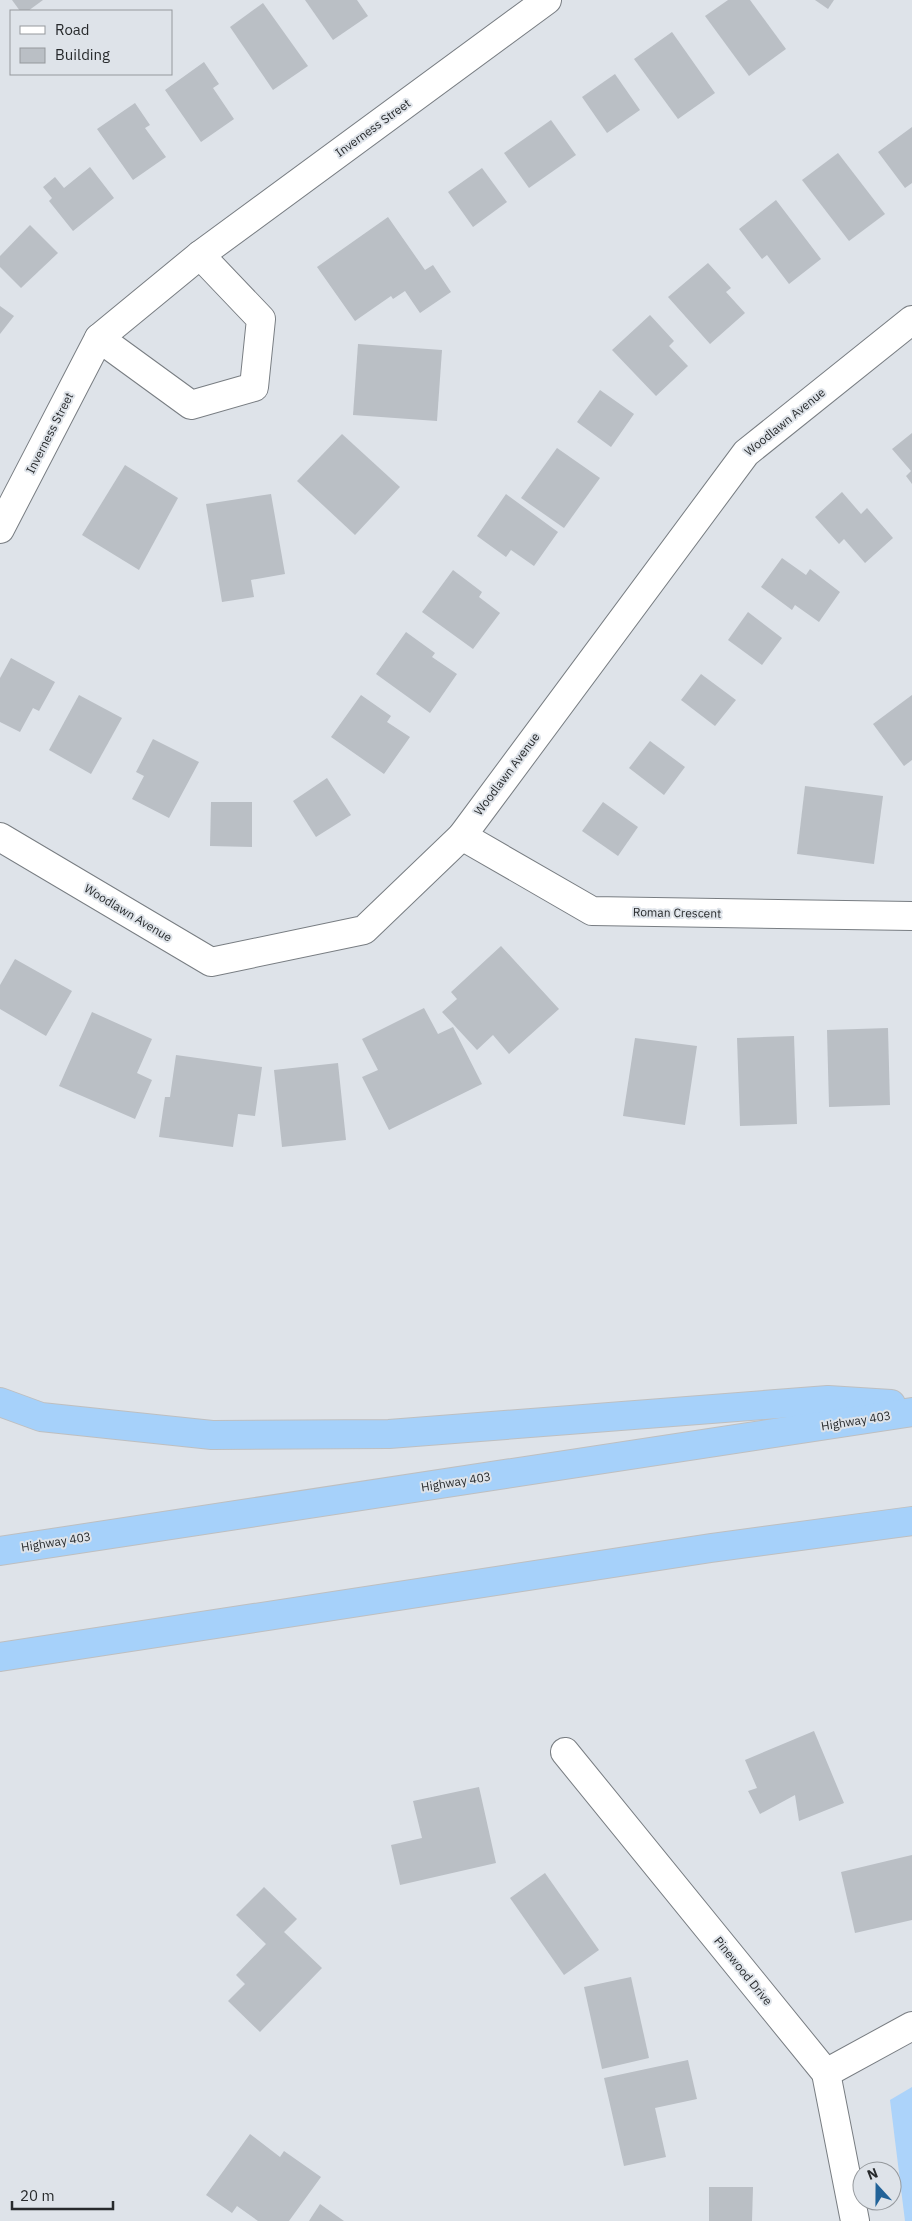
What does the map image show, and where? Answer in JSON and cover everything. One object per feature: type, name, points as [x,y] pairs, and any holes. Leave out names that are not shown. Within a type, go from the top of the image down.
[{"type":"highway","points":[[0,1402],[41,1417],[212,1435],[389,1434],[828,1400],[912,1405]]},
{"type":"highway","name":"Highway 403","points":[[0,1551],[912,1412]]},
{"type":"highway","points":[[0,1657],[711,1548],[912,1521]]},
{"type":"street","name":"Inverness Street","points":[[0,529],[99,338],[200,255],[547,0]]},
{"type":"street","points":[[99,338],[190,405],[254,387],[261,318],[200,255]]},
{"type":"street","name":"Woodlawn Avenue","points":[[0,837],[210,962],[364,930],[462,836],[746,452],[912,320]]},
{"type":"street","name":"Roman Crescent","points":[[462,836],[592,911],[912,916]]},
{"type":"street","name":"Pinewood Drive","points":[[565,1752],[826,2073],[855,2221]]},
{"type":"street","points":[[826,2073],[912,2026]]},
{"type":"shaded area","points":[[912,2087],[912,2221],[905,2221],[902,2197],[902,2161],[898,2161],[890,2100]]},
{"type":"building","points":[[12,0],[43,0],[29,10],[19,10]]},
{"type":"building","points":[[305,0],[357,0],[368,16],[333,40]]},
{"type":"building","points":[[728,0],[750,0],[786,49],[749,76],[705,16]]},
{"type":"building","points":[[815,0],[834,0],[828,9]]},
{"type":"building","points":[[263,3],[308,66],[273,90],[230,27]]},
{"type":"building","points":[[672,32],[715,93],[678,119],[634,59]]},
{"type":"building","points":[[204,62],[219,84],[213,88],[234,119],[201,142],[165,90]]},
{"type":"building","points":[[615,74],[640,110],[607,133],[582,97]]},
{"type":"building","points":[[135,103],[150,125],[145,128],[166,157],[133,180],[97,129]]},
{"type":"building","points":[[551,120],[576,155],[529,188],[504,153]]},
{"type":"building","points":[[912,127],[912,183],[905,188],[878,152]]},
{"type":"building","points":[[838,153],[885,214],[849,241],[802,180]]},
{"type":"building","points":[[90,167],[114,198],[73,231],[49,201],[52,198],[43,187],[55,177],[64,188]]},
{"type":"building","points":[[482,168],[507,202],[473,227],[448,192]]},
{"type":"building","points":[[776,200],[821,259],[789,284],[767,255],[762,259],[739,229]]},
{"type":"building","points":[[388,217],[425,270],[433,265],[451,292],[420,313],[405,291],[393,299],[391,296],[355,321],[317,267]]},
{"type":"building","points":[[30,225],[58,253],[21,288],[0,267],[0,256]]},
{"type":"building","points":[[708,263],[731,288],[726,292],[745,313],[710,344],[668,297]]},
{"type":"building","points":[[0,306],[14,316],[0,334]]},
{"type":"building","points":[[650,315],[674,341],[669,346],[688,366],[656,396],[612,350]]},
{"type":"building","points":[[358,344],[442,350],[437,421],[353,415]]},
{"type":"building","points":[[600,390],[634,414],[611,447],[577,422]]},
{"type":"building","points":[[912,433],[912,484],[906,476],[911,471],[892,449]]},
{"type":"building","points":[[342,434],[400,487],[355,535],[297,481]]},
{"type":"building","points":[[557,448],[600,478],[564,528],[521,498]]},
{"type":"building","points":[[125,465],[178,498],[139,570],[82,535]]},
{"type":"building","points":[[842,492],[861,514],[867,508],[893,538],[865,563],[844,539],[839,544],[815,517]]},
{"type":"building","points":[[271,494],[285,574],[251,580],[254,597],[222,602],[206,504]]},
{"type":"building","points":[[506,494],[558,532],[534,566],[511,550],[506,557],[477,536]]},
{"type":"building","points":[[782,558],[806,575],[810,569],[840,592],[819,622],[795,605],[792,610],[761,587]]},
{"type":"building","points":[[453,570],[482,592],[479,597],[500,613],[473,649],[422,612]]},
{"type":"building","points":[[748,612],[782,638],[762,665],[728,640]]},
{"type":"building","points":[[406,632],[435,653],[432,657],[457,674],[430,713],[376,674]]},
{"type":"building","points":[[11,658],[55,682],[39,711],[33,708],[20,732],[0,722],[0,678]]},
{"type":"building","points":[[701,674],[736,700],[715,726],[681,700]]},
{"type":"building","points":[[79,695],[122,718],[91,774],[49,750]]},
{"type":"building","points":[[361,695],[391,716],[387,722],[410,737],[384,774],[331,737]]},
{"type":"building","points":[[912,695],[912,760],[904,766],[873,724]]},
{"type":"building","points":[[153,739],[199,762],[169,818],[132,799],[144,776],[136,772]]},
{"type":"building","points":[[650,741],[685,767],[664,795],[629,768]]},
{"type":"building","points":[[327,778],[351,815],[316,837],[293,801]]},
{"type":"building","points":[[805,786],[883,796],[874,864],[797,854]]},
{"type":"building","points":[[211,802],[252,802],[252,847],[210,846]]},
{"type":"building","points":[[603,802],[638,827],[618,856],[582,831]]},
{"type":"building","points":[[501,946],[559,1009],[509,1054],[493,1035],[477,1050],[442,1012],[457,999],[451,992]]},
{"type":"building","points":[[15,959],[72,991],[46,1036],[0,1009],[0,985]]},
{"type":"building","points":[[424,1008],[438,1034],[453,1027],[482,1084],[389,1130],[362,1077],[378,1070],[362,1039]]},
{"type":"building","points":[[92,1012],[152,1039],[137,1073],[152,1080],[135,1119],[59,1086]]},
{"type":"building","points":[[888,1028],[890,1105],[829,1107],[827,1030]]},
{"type":"building","points":[[794,1036],[797,1124],[740,1126],[737,1038]]},
{"type":"building","points":[[635,1038],[697,1046],[685,1125],[623,1116]]},
{"type":"building","points":[[176,1055],[262,1067],[255,1116],[238,1114],[233,1147],[159,1137],[165,1097],[170,1097]]},
{"type":"building","points":[[338,1063],[346,1140],[282,1147],[274,1070]]},
{"type":"building","points":[[814,1731],[844,1803],[799,1821],[795,1795],[760,1814],[748,1791],[757,1788],[745,1760]]},
{"type":"building","points":[[479,1787],[496,1863],[400,1885],[391,1845],[422,1838],[413,1801]]},
{"type":"building","points":[[912,1855],[912,1920],[855,1933],[841,1872]]},
{"type":"building","points":[[545,1873],[599,1950],[564,1975],[510,1898]]},
{"type":"building","points":[[264,1887],[297,1919],[284,1932],[322,1968],[260,2032],[228,2001],[245,1984],[236,1975],[266,1944],[236,1915]]},
{"type":"building","points":[[631,1977],[649,2058],[602,2069],[584,1987]]},
{"type":"building","points":[[688,2060],[697,2099],[655,2108],[666,2157],[624,2166],[604,2078]]},
{"type":"building","points":[[250,2134],[280,2157],[284,2151],[321,2177],[289,2221],[258,2221],[237,2206],[232,2213],[206,2195]]},
{"type":"building","points":[[709,2187],[753,2187],[752,2221],[709,2221]]},
{"type":"building","points":[[320,2204],[344,2221],[309,2221]]}]
